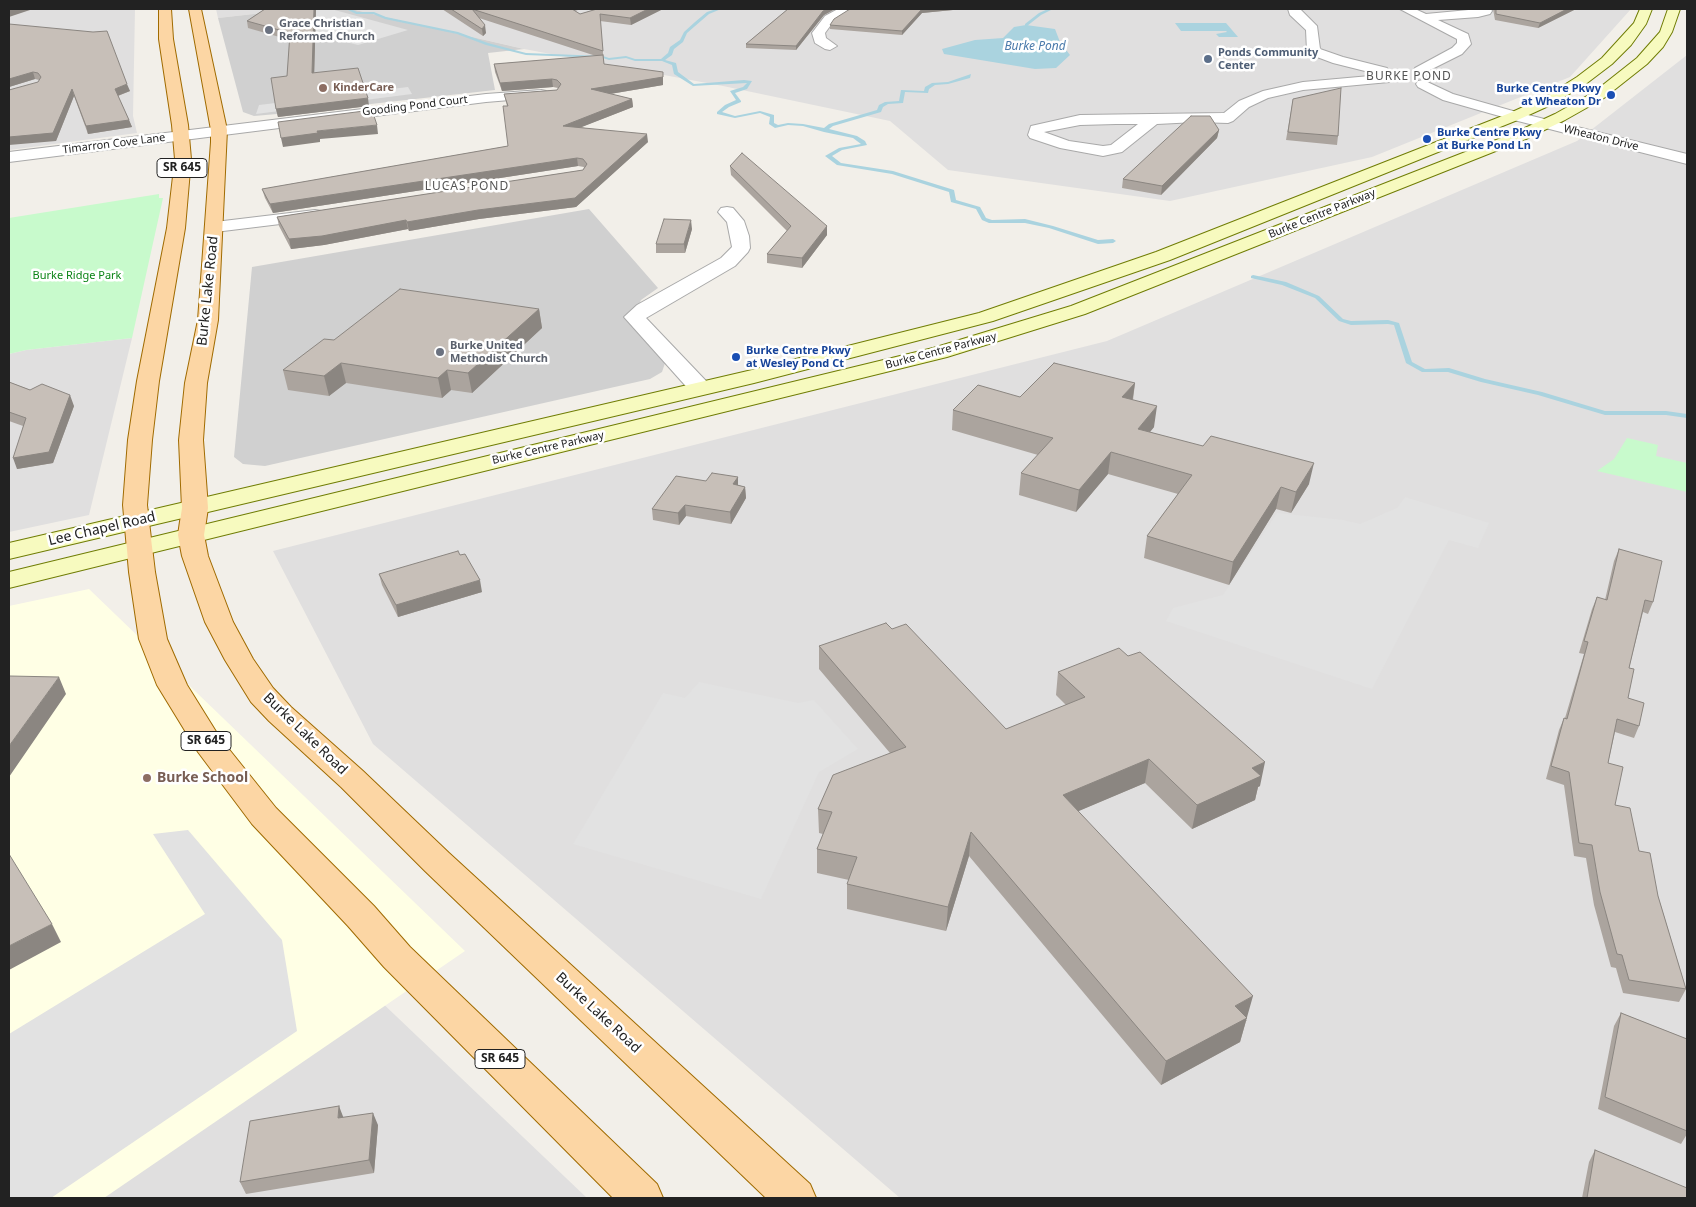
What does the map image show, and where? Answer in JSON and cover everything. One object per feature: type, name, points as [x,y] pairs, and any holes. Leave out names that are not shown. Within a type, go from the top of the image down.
[{"type":"main road","name":"SR 645","points":[[165,9],[166,39],[183,158],[176,228],[148,381],[140,440],[135,505],[142,572],[153,639],[172,685],[209,745],[264,816],[362,916],[397,957],[642,1198]]},
{"type":"main road","name":"Burke Lake Road","points":[[195,9],[218,130],[215,227],[208,320],[196,383],[191,440],[193,521],[195,556],[219,622],[239,660],[262,695],[280,714],[352,779],[437,862],[795,1198]]},
{"type":"main road","name":"Burke Centre Parkway","points":[[193,521],[700,388],[986,318],[1163,256],[1515,116],[1550,100],[1582,80],[1607,61],[1626,42],[1640,24],[1646,9]]},
{"type":"main road","name":"Burke Centre Parkway","points":[[193,521],[949,351],[1087,306],[1546,124],[1599,95],[1642,61],[1662,38],[1674,9]]},
{"type":"main road","name":"Lee Chapel Road","points":[[9,580],[139,534],[193,521]]},
{"type":"main road","name":"Lee Chapel Road","points":[[9,551],[139,534]]},
{"type":"street","points":[[830,46],[820,40],[818,33],[829,19],[847,9]]},
{"type":"street","name":"Wheaton Drive","points":[[1294,9],[1294,12],[1312,29],[1314,51],[1338,60],[1402,76],[1448,97],[1515,116],[1687,159]]},
{"type":"street","points":[[1153,120],[1116,149],[1103,151],[1036,135],[1036,130],[1080,120],[1228,118],[1244,104],[1263,96],[1303,86],[1402,76],[1458,51],[1464,44],[1463,37],[1406,9]]},
{"type":"street","points":[[1424,17],[1478,13],[1486,11],[1485,9]]},
{"type":"street","name":"Gooding Pond Court","points":[[218,130],[486,98],[553,93]]},
{"type":"street","name":"Timarron Cove Lane","points":[[9,157],[218,130]]},
{"type":"street","points":[[215,227],[334,212]]},
{"type":"street","points":[[700,388],[634,317],[644,309],[728,262],[741,248],[740,236],[735,222],[727,212]]},
{"type":"shaded area","points":[[9,9],[135,9],[133,116],[137,133],[9,150]]},
{"type":"shaded area","points":[[216,9],[298,9],[218,18]]},
{"type":"shaded area","points":[[298,9],[351,9],[524,49],[488,53],[495,90],[300,112],[254,116],[243,112],[218,18]]},
{"type":"shaded area","points":[[331,9],[408,30],[358,45],[326,37],[265,14]]},
{"type":"shaded area","points":[[351,9],[1631,9],[1570,77],[1372,157],[1170,201],[948,170],[890,121],[723,86],[524,49]]},
{"type":"shaded area","points":[[1687,55],[1687,1198],[900,1198],[373,744],[273,551],[1107,341],[1577,141]]},
{"type":"shaded area","points":[[408,87],[412,94],[256,114],[259,105]]},
{"type":"shaded area","points":[[589,209],[658,288],[641,300],[635,314],[637,332],[665,363],[662,372],[650,379],[265,466],[243,464],[234,457],[252,267]]},
{"type":"shaded area","points":[[132,338],[89,515],[9,532],[9,354],[26,350]]},
{"type":"shaded area","points":[[1405,497],[1489,523],[1478,548],[1449,540],[1372,689],[1166,621],[1173,608],[1223,595],[1277,513],[1343,520],[1360,524],[1397,508]]},
{"type":"shaded area","name":"Burke School","points":[[89,589],[465,951],[104,1198],[9,1198],[9,606]]},
{"type":"shaded area","points":[[699,682],[798,703],[814,700],[858,749],[819,772],[761,899],[573,844],[663,693],[685,698]]},
{"type":"shaded area","points":[[188,830],[282,940],[297,1031],[51,1198],[9,1198],[9,1034],[205,914],[153,834]]},
{"type":"shaded area","points":[[375,996],[587,1198],[82,1198]]},
{"type":"green space","name":"Burke Ridge Park","points":[[159,194],[159,198],[163,198],[132,338],[26,350],[9,354],[9,218]]},
{"type":"green space","points":[[1627,438],[1658,445],[1656,456],[1687,463],[1687,492],[1597,471],[1614,459]]},
{"type":"water","points":[[1175,23],[1226,23],[1238,37],[1219,37],[1216,34],[1226,31],[1181,31]]},
{"type":"water","name":"Burke Pond","points":[[1026,25],[1055,29],[1060,42],[1070,55],[1056,68],[1035,69],[944,54],[942,49],[975,40],[1003,38],[1014,27]]},
{"type":"building","points":[[265,9],[314,9],[312,73],[358,68],[368,98],[276,109],[271,78],[287,76],[290,33],[247,21]]},
{"type":"building","points":[[451,9],[472,9],[485,25],[482,29]]},
{"type":"building","points":[[472,9],[572,9],[580,14],[597,9],[648,9],[630,18],[600,14],[603,51]]},
{"type":"building","points":[[788,9],[828,9],[823,11],[796,46],[746,44]]},
{"type":"building","points":[[850,9],[922,9],[902,31],[830,25],[834,19]]},
{"type":"building","points":[[1496,9],[1567,9],[1540,23],[1496,14]]},
{"type":"building","points":[[9,24],[93,32],[107,31],[127,84],[115,89],[129,120],[86,126],[72,89],[53,133],[9,137],[9,90],[38,82],[41,77],[38,73],[33,72],[9,79]]},
{"type":"building","points":[[603,55],[604,64],[663,72],[663,77],[591,89],[632,99],[563,126],[647,134],[575,198],[478,210],[407,222],[406,220],[322,236],[289,239],[277,217],[583,170],[587,164],[583,159],[577,158],[270,204],[262,189],[508,146],[503,106],[508,106],[504,94],[557,90],[561,84],[557,80],[552,79],[500,83],[494,64]]},
{"type":"building","points":[[1341,88],[1338,136],[1288,132],[1293,99]]},
{"type":"building","points":[[372,110],[377,125],[317,131],[318,133],[281,138],[278,122]]},
{"type":"building","points":[[1191,116],[1210,116],[1219,130],[1162,186],[1123,179]]},
{"type":"building","points":[[742,153],[827,226],[802,258],[767,254],[791,226],[730,166]]},
{"type":"building","points":[[664,219],[691,220],[684,244],[656,244]]},
{"type":"building","points":[[400,289],[539,309],[468,373],[447,370],[438,378],[341,363],[324,376],[283,370],[324,339],[334,340]]},
{"type":"building","points":[[1054,363],[1135,383],[1122,397],[1157,406],[1138,429],[1203,446],[1211,436],[1314,463],[1296,492],[1281,487],[1233,562],[1147,536],[1192,475],[1111,452],[1079,490],[1021,473],[1053,438],[953,410],[978,385],[1020,397]]},
{"type":"building","points":[[9,382],[30,390],[42,384],[70,395],[49,452],[13,458],[26,418],[9,412]]},
{"type":"building","points":[[712,473],[738,477],[733,484],[745,487],[730,512],[685,505],[678,513],[652,509],[676,476],[706,481]]},
{"type":"building","points":[[1619,549],[1662,561],[1653,602],[1645,600],[1629,668],[1634,669],[1628,698],[1644,703],[1639,726],[1617,719],[1608,763],[1623,767],[1615,805],[1630,808],[1639,851],[1650,853],[1658,896],[1686,989],[1629,980],[1622,955],[1617,954],[1600,892],[1592,845],[1579,843],[1569,772],[1551,766],[1564,718],[1567,719],[1588,642],[1584,641],[1597,597],[1607,600]]},
{"type":"building","points":[[458,551],[460,555],[465,554],[480,580],[396,605],[379,574]]},
{"type":"building","points":[[886,623],[892,629],[906,624],[1006,729],[1085,697],[1058,672],[1119,648],[1128,656],[1140,652],[1265,762],[1252,768],[1261,776],[1197,805],[1149,759],[1063,795],[1253,996],[1235,1006],[1247,1018],[1166,1061],[971,832],[948,907],[847,884],[857,857],[817,849],[832,812],[818,809],[833,775],[906,747],[819,646]]},
{"type":"building","points":[[9,676],[59,677],[9,746]]},
{"type":"building","points":[[9,854],[52,924],[9,946]]},
{"type":"building","points":[[1621,1013],[1687,1039],[1687,1131],[1605,1097]]},
{"type":"building","points":[[339,1106],[338,1118],[373,1113],[369,1160],[240,1182],[250,1121]]},
{"type":"building","points":[[1595,1150],[1687,1188],[1687,1198],[1587,1198]]},
{"type":"waterway","points":[[348,9],[356,13],[374,13],[385,18],[458,33],[487,44],[526,54],[662,60]]},
{"type":"waterway","points":[[662,60],[670,54],[672,48],[682,41],[685,33],[696,23],[708,13],[719,9]]},
{"type":"waterway","points":[[1026,25],[1040,14],[1051,9]]},
{"type":"waterway","points":[[662,60],[674,64],[676,73],[693,85],[750,82],[745,88],[732,92],[739,101],[727,106],[719,113],[735,117],[760,112],[772,116],[771,124],[777,127],[788,124],[825,130]]},
{"type":"waterway","points":[[825,130],[831,125],[879,111],[881,106],[887,103],[901,102],[903,91],[926,92],[927,88],[934,84],[948,83],[968,77],[969,75]]},
{"type":"waterway","points":[[825,130],[855,137],[863,142],[864,145],[841,149],[828,156],[839,164],[893,173],[952,191],[953,201],[978,208],[984,219],[991,222],[1025,221],[1098,242],[1113,241]]},
{"type":"waterway","points":[[1253,277],[1284,283],[1317,297],[1341,320],[1351,323],[1388,322],[1397,324],[1409,363],[1424,371],[1449,370],[1483,381],[1540,393],[1605,413],[1666,413],[1687,416]]},
{"type":"place","name":"Grace Christian Reformed Church","points":[[269,30]]},
{"type":"place","name":"Ponds Community Center","points":[[1208,59]]},
{"type":"place","name":"KinderCare","points":[[323,88]]},
{"type":"place","name":"Burke Centre Pkwy at Wheaton Dr","points":[[1611,95]]},
{"type":"place","name":"Burke Centre Pkwy at Burke Pond Ln","points":[[1427,139]]},
{"type":"place","name":"Burke United Methodist Church","points":[[440,352]]},
{"type":"place","name":"Burke Centre Pkwy at Wesley Pond Ct","points":[[736,357]]},
{"type":"place","name":"Burke School","points":[[147,778]]},
{"type":"district","name":"BURKE POND","points":[[1409,77]]},
{"type":"district","name":"LUCAS POND","points":[[467,187]]}]
